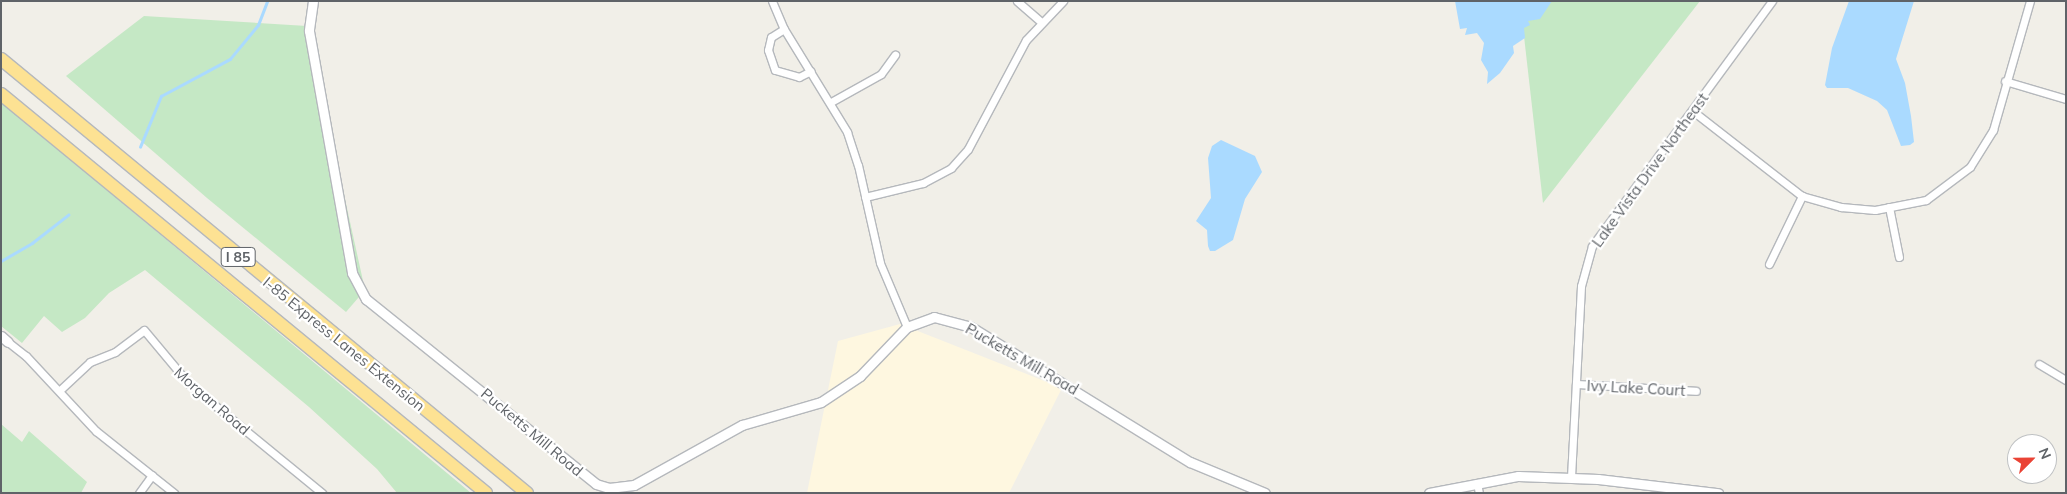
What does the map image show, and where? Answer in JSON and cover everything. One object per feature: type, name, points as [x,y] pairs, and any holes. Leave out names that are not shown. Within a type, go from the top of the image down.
[{"type":"highway","name":"I-85 Express Lanes Extension","points":[[1,59],[527,493]]},
{"type":"highway","name":"I-85 Express Lanes Extension","points":[[1,94],[486,493]]},
{"type":"street","name":"Pucketts Mill Road","points":[[313,1],[310,31],[352,273],[366,299],[596,484],[609,488],[634,485],[742,425],[821,402],[860,376],[907,327],[934,317],[971,327],[1190,462],[1265,493]]},
{"type":"street","points":[[772,1],[784,29],[831,102],[847,132],[865,197],[880,263],[907,327]]},
{"type":"street","points":[[1017,1],[1041,22]]},
{"type":"street","points":[[865,197],[923,183],[951,168],[968,149],[1026,40],[1041,22],[1063,1]]},
{"type":"street","name":"Lake Vista Drive Northeast","points":[[1571,477],[1581,286],[1592,246],[1694,112],[1772,1]]},
{"type":"street","points":[[1694,112],[1802,196],[1842,207],[1875,210],[1926,200],[1970,167],[1993,130],[2005,81],[2030,1]]},
{"type":"street","points":[[784,29],[771,37],[768,50],[775,70],[799,77],[811,71]]},
{"type":"street","points":[[831,102],[881,74],[895,55]]},
{"type":"street","points":[[2005,81],[2066,99]]},
{"type":"street","points":[[1769,264],[1802,196]]},
{"type":"street","points":[[1889,207],[1899,257]]},
{"type":"street","name":"Morgan Road","points":[[60,390],[90,362],[115,352],[144,330],[190,385],[322,493]]},
{"type":"street","points":[[5,339],[60,390],[96,431],[174,493]]},
{"type":"street","points":[[2039,364],[2066,380]]},
{"type":"street","name":"Ivy Lake Court","points":[[1576,384],[1696,392]]},
{"type":"street","points":[[139,493],[152,475]]},
{"type":"street","points":[[1429,493],[1478,488],[1518,476],[1571,477],[1718,493]]},
{"type":"shaded area","points":[[900,324],[1062,388],[1009,493],[807,493],[838,341]]},
{"type":"green space","points":[[1520,1],[1700,1],[1543,203]]},
{"type":"green space","points":[[144,16],[307,26],[365,290],[346,312],[207,198],[66,76]]},
{"type":"green space","points":[[1,102],[471,493],[397,493],[377,469],[309,407],[145,270],[109,293],[85,318],[62,332],[44,316],[22,343],[1,326]]},
{"type":"green space","points":[[1,424],[22,442],[29,431],[87,482],[81,493],[1,493]]},
{"type":"water","points":[[1455,1],[1552,1],[1540,19],[1528,21],[1530,25],[1524,28],[1525,38],[1513,46],[1514,53],[1500,73],[1487,84],[1488,72],[1481,60],[1484,43],[1477,33],[1465,35],[1467,28],[1460,29]]},
{"type":"water","points":[[1849,1],[1914,1],[1896,59],[1905,83],[1911,116],[1914,142],[1910,145],[1901,146],[1887,110],[1877,101],[1848,88],[1827,88],[1825,85],[1832,48]]},
{"type":"water","points":[[1221,140],[1255,156],[1262,172],[1245,199],[1233,240],[1215,251],[1210,251],[1207,230],[1196,221],[1211,198],[1208,158],[1212,146]]},
{"type":"waterway","points":[[140,147],[161,96],[230,59],[258,25],[267,1]]},
{"type":"waterway","points":[[1,261],[32,243],[68,215]]}]
